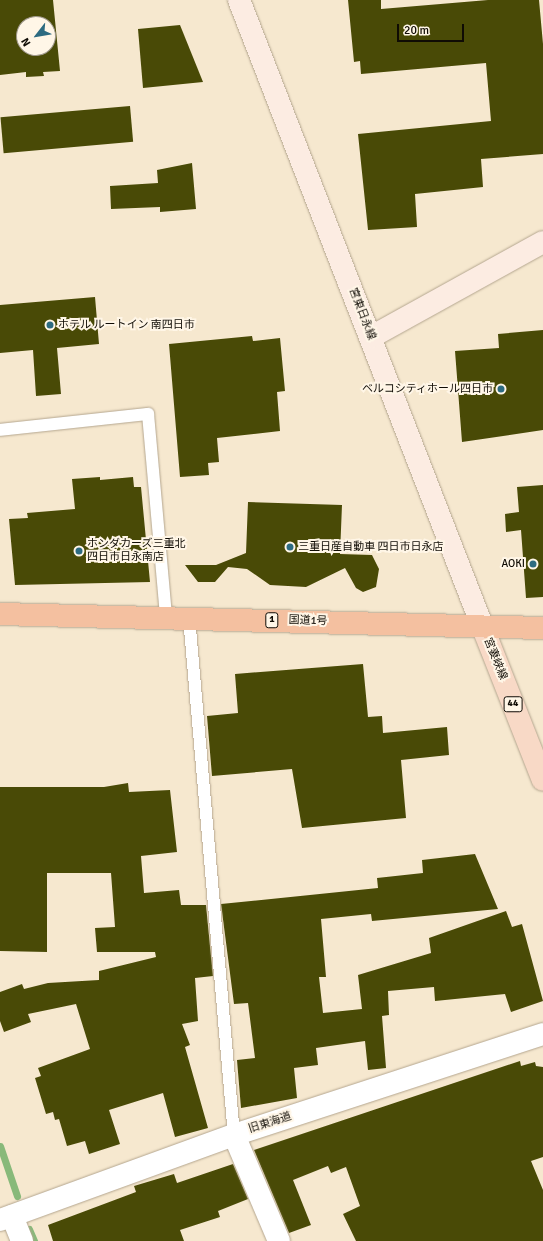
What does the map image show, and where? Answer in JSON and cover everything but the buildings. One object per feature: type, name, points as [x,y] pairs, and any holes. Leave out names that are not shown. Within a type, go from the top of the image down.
[{"type":"highway","name":"国道1号","points":[[0,614],[190,617],[483,628],[543,628]]},
{"type":"main road","name":"宮東日永線","points":[[239,0],[483,628]]},
{"type":"main road","points":[[371,337],[543,242]]},
{"type":"main road","name":"宮妻峡線","points":[[483,628],[543,780]]},
{"type":"street","name":"旧東海道","points":[[6,1218],[234,1135],[543,1034]]},
{"type":"street","points":[[234,1135],[279,1241]]},
{"type":"street","points":[[6,1218],[22,1241]]},
{"type":"lane","points":[[0,430],[148,414],[166,617]]},
{"type":"lane","points":[[190,617],[234,1135]]},
{"type":"waterway","points":[[0,1146],[17,1196]]},
{"type":"waterway","points":[[29,1229],[34,1241]]},
{"type":"place","name":"ホテル ルートイン 南四日市","points":[[50,325]]},
{"type":"place","name":"ベルコシティホール四日市","points":[[501,389]]},
{"type":"place","name":"三重日産自動車 四日市日永店","points":[[290,547]]},
{"type":"place","name":"ホンダカーズ三重北 四日市日永南店","points":[[79,551]]},
{"type":"place","name":"AOKI","points":[[533,564]]}]
